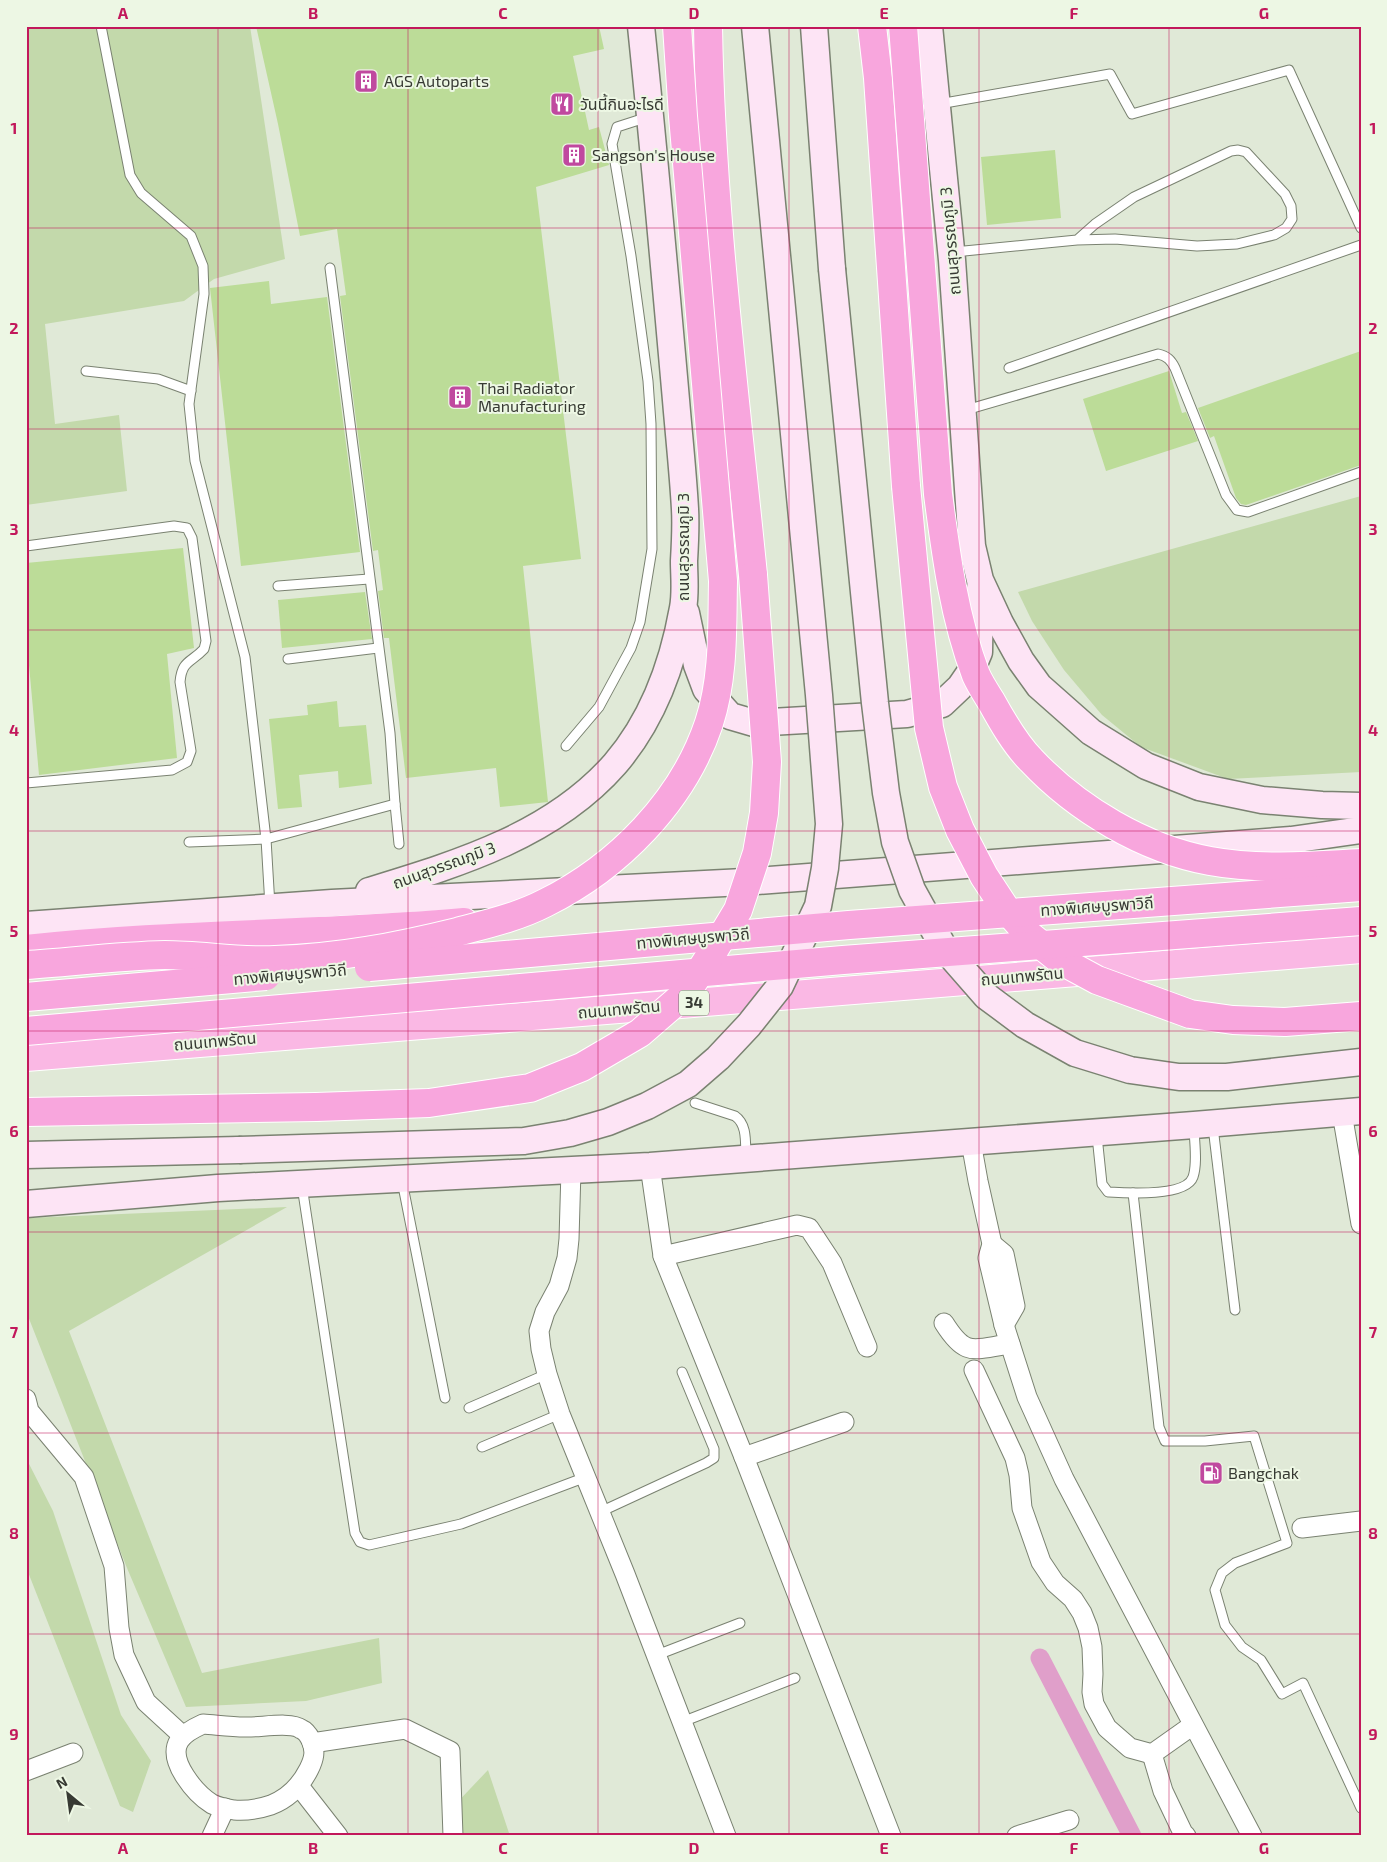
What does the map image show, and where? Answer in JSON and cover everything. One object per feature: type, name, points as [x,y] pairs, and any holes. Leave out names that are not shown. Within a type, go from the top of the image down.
[{"type":"highway","points":[[26,965],[167,955],[255,961],[335,956],[414,942],[516,915],[545,903],[592,874],[619,853],[662,809],[696,755],[709,722],[722,655],[723,581],[684,136],[677,26]]},
{"type":"highway","points":[[26,1112],[306,1108],[429,1103],[530,1088],[582,1067],[640,1033],[686,993],[714,950],[738,910],[756,853],[764,813],[767,762],[753,575],[716,187],[709,80],[708,26]]},
{"type":"highway","points":[[872,26],[906,486],[929,728],[942,787],[960,830],[984,876],[1005,908],[1030,936],[1060,960],[1097,980],[1190,1014],[1233,1020],[1285,1022],[1361,1016]]},
{"type":"highway","points":[[903,26],[938,494],[958,614],[977,676],[1001,719],[1030,760],[1064,790],[1096,813],[1130,833],[1177,853],[1210,861],[1268,866],[1361,863]]},
{"type":"highway","points":[[26,993],[1361,887]]},
{"type":"highway","name":"ทางพิเศษบูรพาวิถี","points":[[26,997],[849,925],[1361,887]]},
{"type":"highway","points":[[26,949],[88,942],[154,938],[426,925],[516,915]]},
{"type":"highway","name":"ทางพิเศษบูรพาวิถี","points":[[26,1031],[843,960],[1361,921]]},
{"type":"highway","name":"ถนนเทพรัตน","points":[[26,1057],[1361,949]]},
{"type":"main road","name":"ถนนสุวรรณภูมิ 3","points":[[332,903],[444,868],[496,847],[542,824],[581,797],[615,764],[634,738],[652,707],[672,660],[684,605],[685,510],[651,116],[641,26]]},
{"type":"main road","points":[[26,1155],[524,1141],[570,1133],[608,1122],[647,1106],[688,1084],[718,1058],[749,1025],[780,986],[818,906],[825,868],[829,824],[818,686],[755,26]]},
{"type":"main road","points":[[814,26],[832,269],[875,704],[886,793],[895,842],[912,890],[944,948],[986,996],[1024,1025],[1075,1053],[1130,1070],[1179,1077],[1227,1077],[1361,1062]]},
{"type":"main road","name":"ถนนสุวรรณภูมิ 3","points":[[929,26],[952,252],[972,546],[980,580],[1021,661],[1039,686],[1091,732],[1146,766],[1200,787],[1262,800],[1361,806]]},
{"type":"main road","points":[[684,605],[697,665],[706,689],[730,716],[754,723],[907,714],[942,704],[960,687],[971,670],[979,652],[980,580]]},
{"type":"main road","points":[[26,925],[270,906],[744,882],[1291,840],[1361,830]]},
{"type":"main road","points":[[26,1204],[218,1188],[650,1166],[1203,1125],[1351,1112]]},
{"type":"street","points":[[1351,1112],[1361,1224]]},
{"type":"street","points":[[971,1142],[992,1244],[988,1258],[1004,1325],[1027,1396],[1050,1449],[1252,1836]]},
{"type":"street","points":[[650,1166],[663,1256],[744,1457],[890,1836]]},
{"type":"street","points":[[571,1170],[567,1258],[559,1286],[545,1312],[539,1331],[541,1349],[560,1414],[726,1836]]},
{"type":"street","points":[[663,1256],[797,1225],[809,1228],[832,1263],[867,1347]]},
{"type":"street","points":[[944,1323],[955,1340],[971,1349],[1010,1344]]},
{"type":"street","points":[[974,1370],[1014,1458],[1019,1475],[1022,1508],[1041,1562],[1055,1583],[1073,1599],[1082,1613],[1088,1628],[1092,1647],[1092,1692],[1094,1704],[1107,1728],[1130,1748],[1152,1754],[1194,1725]]},
{"type":"street","points":[[26,1399],[30,1411],[84,1477],[114,1566],[118,1628],[124,1655],[146,1702],[183,1736]]},
{"type":"street","points":[[744,1457],[844,1422]]},
{"type":"street","points":[[1302,1528],[1361,1521]]},
{"type":"street","points":[[203,1724],[246,1727],[290,1725],[301,1728],[312,1743],[315,1752],[312,1762],[299,1786],[278,1802],[260,1808],[232,1810],[213,1804],[200,1794],[182,1772],[176,1757],[176,1748],[183,1736],[203,1724]]},
{"type":"street","points":[[312,1743],[406,1729],[450,1750],[453,1836]]},
{"type":"street","points":[[26,1771],[73,1753]]},
{"type":"street","points":[[1152,1754],[1163,1791],[1186,1836]]},
{"type":"street","points":[[299,1786],[338,1836]]},
{"type":"street","points":[[212,1836],[225,1808]]},
{"type":"street","points":[[1018,1836],[1070,1820]]},
{"type":"lane","points":[[101,26],[130,175],[141,193],[191,236],[203,266],[204,294],[189,404],[195,461],[245,657],[266,839],[270,906]]},
{"type":"lane","points":[[937,104],[1110,74],[1132,114],[1289,70],[1361,228]]},
{"type":"lane","points":[[566,746],[599,707],[631,648],[640,622],[652,548],[651,424],[648,381],[631,256],[612,144],[617,127],[651,116]]},
{"type":"lane","points":[[952,252],[1078,240],[1115,240],[1198,246],[1238,244],[1274,234],[1286,228],[1292,219],[1291,206],[1285,194],[1246,152],[1231,151],[1134,197],[1095,224],[1078,240]]},
{"type":"lane","points":[[1009,368],[1361,245]]},
{"type":"lane","points":[[330,268],[390,733],[399,844]]},
{"type":"lane","points":[[962,411],[1158,354],[1166,356],[1171,360],[1226,495],[1237,510],[1248,512],[1361,472]]},
{"type":"lane","points":[[86,371],[158,379],[191,391]]},
{"type":"lane","points":[[26,546],[174,526],[187,528],[192,538],[206,640],[204,649],[184,665],[181,673],[180,682],[191,750],[187,762],[172,770],[26,782]]},
{"type":"lane","points":[[278,586],[369,579]]},
{"type":"lane","points":[[288,659],[378,648]]},
{"type":"lane","points":[[189,842],[266,839],[395,804]]},
{"type":"lane","points":[[695,1103],[735,1116],[742,1122],[745,1133],[746,1158]]},
{"type":"lane","points":[[1096,1133],[1102,1184],[1108,1192],[1132,1194],[1172,1190],[1192,1180],[1203,1125]]},
{"type":"lane","points":[[1203,1125],[1235,1310]]},
{"type":"lane","points":[[401,1179],[445,1398]]},
{"type":"lane","points":[[302,1184],[354,1533],[360,1542],[369,1545],[462,1524],[586,1477]]},
{"type":"lane","points":[[1132,1194],[1159,1427],[1165,1441],[1204,1441],[1254,1436],[1287,1542],[1235,1563],[1222,1573],[1215,1590],[1225,1625],[1242,1646],[1261,1660],[1282,1694],[1303,1683],[1361,1808]]},
{"type":"lane","points":[[600,1512],[714,1458],[714,1449],[682,1372]]},
{"type":"lane","points":[[469,1408],[547,1374]]},
{"type":"lane","points":[[482,1447],[560,1414]]},
{"type":"lane","points":[[656,1655],[740,1623]]},
{"type":"lane","points":[[682,1722],[795,1678]]},
{"type":"green space","points":[[26,26],[250,26],[285,259],[214,279],[184,301],[45,324],[55,424],[119,415],[127,491],[26,505]]},
{"type":"green space","points":[[1361,496],[1361,772],[1228,779],[1141,747],[1102,715],[1064,670],[1032,621],[1018,592]]},
{"type":"green space","points":[[287,1207],[69,1331],[202,1673],[379,1638],[382,1683],[306,1701],[186,1707],[127,1568],[26,1311],[26,1234],[28,1218]]},
{"type":"green space","points":[[26,1458],[53,1511],[121,1715],[151,1761],[133,1812],[120,1806],[26,1567]]},
{"type":"green space","points":[[488,1770],[510,1836],[448,1836],[450,1810]]},
{"type":"building","name":"Thai Radiator Manufacturing","points":[[256,26],[599,26],[604,49],[573,56],[589,130],[599,127],[609,165],[536,187],[581,559],[523,566],[548,802],[500,807],[496,768],[406,778],[389,638],[384,638],[378,591],[383,590],[378,550],[373,551],[340,296],[346,295],[337,229],[300,236]]},
{"type":"building","points":[[1055,150],[1061,218],[987,225],[981,157]]},
{"type":"building","points":[[269,281],[271,304],[327,297],[360,552],[241,566],[210,288]]},
{"type":"building","points":[[1361,351],[1361,465],[1246,505],[1241,504],[1236,498],[1214,436],[1210,438],[1198,408]]},
{"type":"building","points":[[1169,371],[1182,413],[1186,412],[1198,441],[1106,471],[1083,399]]},
{"type":"building","points":[[183,548],[194,648],[167,654],[177,758],[39,775],[26,632],[26,563]]},
{"type":"building","points":[[365,592],[372,639],[282,648],[278,600]]},
{"type":"building","points":[[337,701],[339,727],[366,725],[372,784],[339,788],[338,771],[299,775],[302,807],[278,809],[269,719],[308,715],[307,705]]},
{"type":"waterway","points":[[1040,1658],[1132,1836]]},
{"type":"place","name":"AGS Autoparts","points":[[366,81]]},
{"type":"place","name":"วันนี้กินอะไรดี","points":[[562,104]]},
{"type":"place","name":"Sangson's House","points":[[574,155]]},
{"type":"place","name":"Thai Radiator Manufacturing","points":[[460,397]]},
{"type":"place","name":"Bangchak","points":[[1211,1473]]}]
